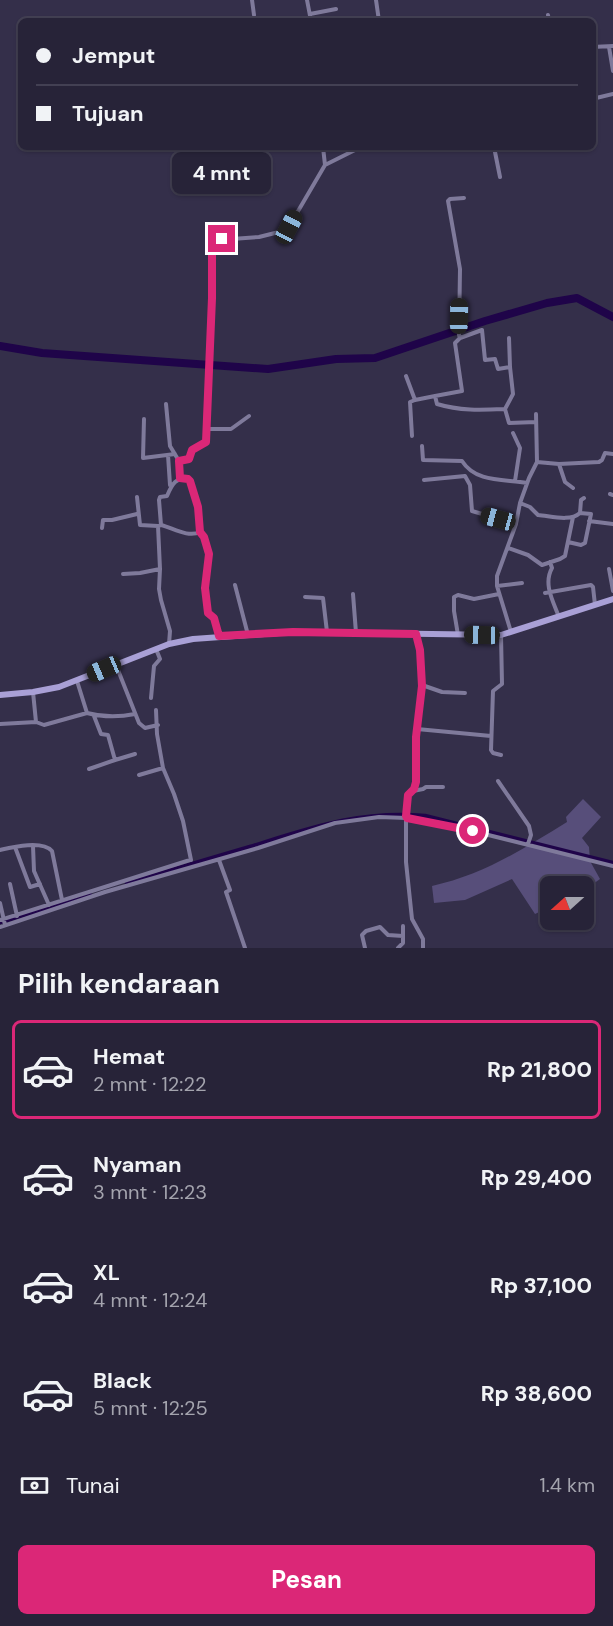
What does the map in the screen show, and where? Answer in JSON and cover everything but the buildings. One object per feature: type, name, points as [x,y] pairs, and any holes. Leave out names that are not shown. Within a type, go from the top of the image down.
[{"type":"street","points":[[252,0],[254,15]]},
{"type":"street","points":[[308,0],[311,18]]},
{"type":"street","points":[[376,0],[379,18]]},
{"type":"street","points":[[310,14],[336,9]]},
{"type":"street","points":[[596,47],[611,46],[613,71]]},
{"type":"street","points":[[596,98],[613,94]]},
{"type":"street","points":[[323,150],[325,165]]},
{"type":"street","points":[[179,461],[189,459],[192,450],[205,443],[210,366],[213,244],[218,240],[259,237],[285,231],[325,165],[355,150]]},
{"type":"street","points":[[495,150],[500,177]]},
{"type":"street","points":[[460,336],[460,269],[448,201],[464,198]]},
{"type":"street","points":[[412,436],[410,402],[462,391],[455,343],[460,336],[482,330],[485,360],[495,359],[498,369],[510,367]]},
{"type":"street","points":[[508,338],[513,394],[505,409],[510,423],[536,422]]},
{"type":"street","points":[[406,376],[415,400]]},
{"type":"street","points":[[435,396],[437,404],[458,410],[505,409]]},
{"type":"street","points":[[166,404],[170,446],[179,461],[180,478]]},
{"type":"street","points":[[512,633],[496,585],[497,576],[516,524],[520,503],[537,462],[536,414]]},
{"type":"street","points":[[207,429],[231,429],[249,416]]},
{"type":"street","points":[[144,419],[142,457],[145,459],[175,454]]},
{"type":"street","points":[[513,433],[520,448],[516,481]]},
{"type":"street","points":[[422,446],[423,460],[462,462],[468,471],[472,511],[516,524]]},
{"type":"street","points":[[537,462],[559,464],[599,462],[605,453],[613,454]]},
{"type":"street","points":[[168,455],[171,486],[168,496],[159,500],[162,520],[159,526],[159,589],[160,600],[170,631],[169,644]]},
{"type":"street","points":[[559,464],[566,482],[573,488]]},
{"type":"street","points":[[468,471],[500,482],[506,480],[527,483]]},
{"type":"street","points":[[424,480],[465,476],[468,479]]},
{"type":"street","points":[[171,486],[180,478],[190,481],[198,507],[200,532],[204,537],[209,554],[205,588],[208,602],[206,607],[208,613],[214,618],[219,636]]},
{"type":"street","points":[[136,497],[140,525],[159,526],[197,534],[200,532]]},
{"type":"street","points":[[580,513],[581,500],[584,498]]},
{"type":"street","points":[[520,503],[530,507],[538,515],[573,517],[580,513],[591,514],[585,543],[568,542]]},
{"type":"street","points":[[102,528],[103,520],[137,514]]},
{"type":"street","points":[[508,548],[528,555],[540,565],[565,555],[573,517]]},
{"type":"street","points":[[589,521],[613,525]]},
{"type":"street","points":[[550,562],[552,568],[548,573],[547,593],[559,617]]},
{"type":"street","points":[[123,574],[160,569]]},
{"type":"street","points":[[609,569],[613,591]]},
{"type":"street","points":[[496,585],[522,583]]},
{"type":"street","points":[[235,585],[248,635]]},
{"type":"street","points":[[547,593],[591,585],[595,605]]},
{"type":"street","points":[[353,594],[356,633]]},
{"type":"street","points":[[458,635],[454,597],[474,599],[499,594]]},
{"type":"street","points":[[305,597],[323,598],[327,632]]},
{"type":"street","points":[[0,695],[33,693],[59,687],[169,644],[219,636],[327,632],[501,635],[613,600]]},
{"type":"street","points":[[416,634],[420,650],[422,686],[417,729],[416,782],[408,795],[406,810],[406,862],[412,919],[423,939],[423,948]]},
{"type":"street","points":[[501,635],[502,684],[492,693],[491,736],[492,752],[501,754]]},
{"type":"street","points":[[151,698],[154,666],[160,658],[156,649]]},
{"type":"street","points":[[116,663],[139,723],[145,728],[158,725]]},
{"type":"street","points":[[77,681],[87,713]]},
{"type":"street","points":[[422,686],[442,692],[465,693]]},
{"type":"street","points":[[33,693],[36,722]]},
{"type":"street","points":[[156,710],[157,734],[163,768],[183,821],[191,863]]},
{"type":"street","points":[[0,724],[36,722],[44,725],[87,713],[94,716],[135,714]]},
{"type":"street","points":[[94,716],[101,734],[108,735],[115,760]]},
{"type":"street","points":[[417,729],[491,736]]},
{"type":"street","points":[[89,769],[135,754]]},
{"type":"street","points":[[139,775],[163,768]]},
{"type":"street","points":[[498,782],[529,826],[529,842]]},
{"type":"street","points":[[412,791],[426,787],[443,787]]},
{"type":"street","points":[[50,907],[62,900],[191,863],[219,860],[335,823],[379,817],[407,817],[440,823],[529,842],[613,866]]},
{"type":"street","points":[[0,850],[29,844],[47,846],[52,850],[62,900]]},
{"type":"street","points":[[33,846],[34,871],[50,907]]},
{"type":"street","points":[[15,847],[30,887],[40,884]]},
{"type":"street","points":[[219,860],[230,890],[226,892],[245,948]]},
{"type":"street","points":[[0,903],[3,923],[191,863]]},
{"type":"street","points":[[10,884],[17,918]]},
{"type":"street","points":[[398,948],[403,943],[403,926]]},
{"type":"street","points":[[365,948],[362,935],[366,931],[380,927],[388,935],[403,936]]},
{"type":"shaded area","points":[[583,799],[601,817],[582,838],[589,847],[590,861],[600,879],[594,883],[594,876],[540,876],[540,912],[535,914],[512,879],[465,900],[434,903],[432,886],[486,868],[567,822],[566,817]]},
{"type":"waterway","points":[[0,346],[42,353],[268,369],[336,359],[375,358],[485,321],[547,303],[577,298],[613,317]]},
{"type":"waterway","points":[[127,884],[316,827],[357,818],[401,815],[425,816],[613,863]]},
{"type":"waterway","points":[[0,922],[90,895]]},
{"type":"route","points":[[222,239],[215,241],[212,248],[206,442],[192,450],[192,456],[189,459],[179,461],[180,478],[190,479],[198,507],[200,532],[208,547],[209,562],[205,589],[208,613],[214,618],[219,636],[293,632],[416,634],[420,650],[422,686],[416,737],[416,782],[414,789],[408,795],[406,816],[473,831]]}]
